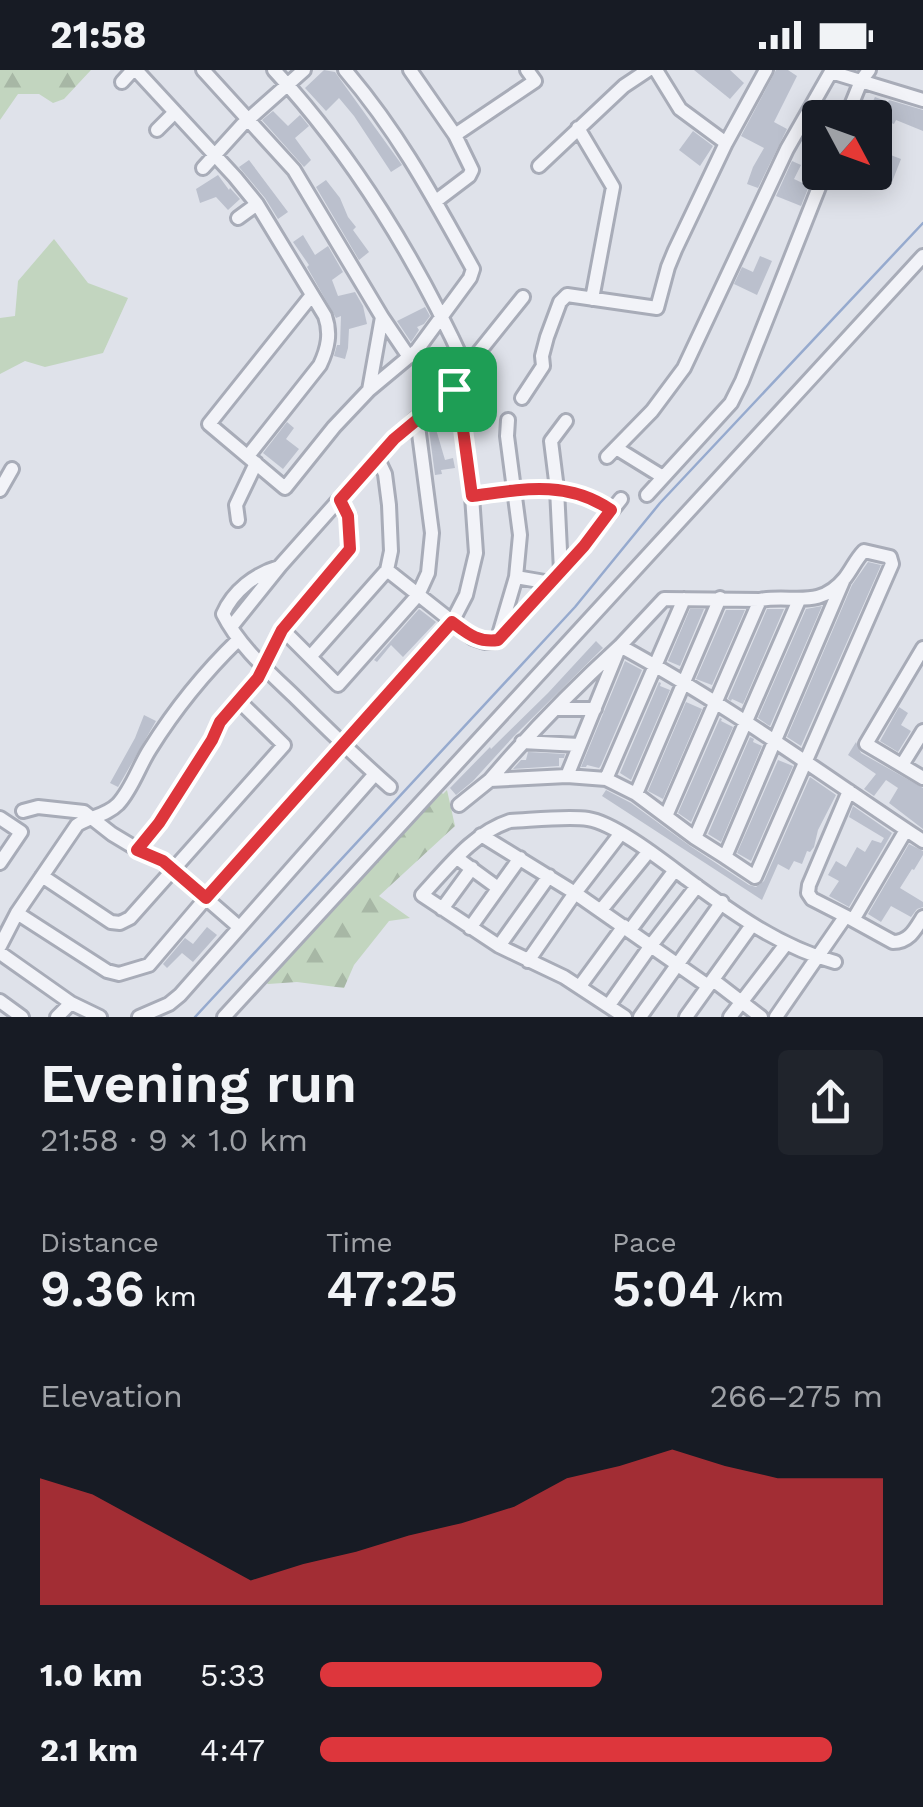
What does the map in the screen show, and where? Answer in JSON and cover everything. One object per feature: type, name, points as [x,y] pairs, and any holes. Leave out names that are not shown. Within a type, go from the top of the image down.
[{"type":"street","points":[[122,82],[135,70],[216,156],[256,204],[329,328],[320,365],[252,460],[236,506],[238,520]]},
{"type":"street","points":[[203,70],[303,184],[409,357]]},
{"type":"street","points":[[274,70],[350,161],[442,317],[466,368]]},
{"type":"street","points":[[203,168],[249,119],[304,70]]},
{"type":"street","points":[[312,295],[208,424],[286,488],[334,427],[369,390],[409,357],[442,317],[473,269],[378,108],[345,70]]},
{"type":"street","points":[[410,70],[455,134],[472,170],[436,201]]},
{"type":"street","points":[[455,134],[535,81],[527,70]]},
{"type":"street","points":[[540,166],[624,86],[648,70]]},
{"type":"street","points":[[656,70],[680,109],[726,143]]},
{"type":"street","points":[[522,398],[544,366],[544,347],[567,295],[656,308],[668,267],[726,143],[763,75],[746,70]]},
{"type":"street","points":[[663,477],[611,452],[652,410],[684,368],[787,149],[831,71],[865,76],[923,100]]},
{"type":"street","points":[[854,100],[865,76]]},
{"type":"street","points":[[157,130],[175,112]]},
{"type":"street","points":[[578,128],[612,187],[592,300]]},
{"type":"street","points":[[648,495],[731,404],[818,190]]},
{"type":"street","points":[[238,218],[256,204]]},
{"type":"street","points":[[224,1017],[923,256]]},
{"type":"street","points":[[390,787],[264,668],[223,614],[259,573],[280,566],[377,457],[454,389],[523,297]]},
{"type":"street","points":[[369,390],[382,317]]},
{"type":"street","points":[[18,913],[107,971],[119,974],[149,965],[452,622],[466,595],[476,553],[472,496],[454,389]]},
{"type":"street","points":[[282,630],[338,684],[418,596],[428,573],[432,533],[417,418]]},
{"type":"street","points":[[498,640],[516,577],[520,535],[508,420]]},
{"type":"street","points":[[561,571],[558,489],[551,441],[566,421]]},
{"type":"street","points":[[310,657],[386,570],[391,550],[389,504],[385,474],[377,457]]},
{"type":"street","points":[[0,490],[12,470]]},
{"type":"street","points":[[472,496],[558,489],[597,501],[611,510]]},
{"type":"street","points":[[386,570],[473,638],[498,640],[584,546],[621,499]]},
{"type":"street","points":[[137,850],[216,744],[220,722],[264,668],[282,630],[350,549],[348,516],[340,500]]},
{"type":"street","points":[[490,780],[567,776],[606,779],[636,794],[695,838],[725,858],[756,878],[866,627],[893,560],[890,557],[864,551],[844,579],[725,858]]},
{"type":"street","points":[[516,577],[551,583]]},
{"type":"street","points":[[459,805],[490,780],[522,742],[664,599],[799,600],[827,594],[844,579]]},
{"type":"street","points":[[636,794],[720,598]]},
{"type":"street","points":[[606,779],[684,599]]},
{"type":"street","points":[[666,816],[760,600]]},
{"type":"street","points":[[695,838],[799,600]]},
{"type":"street","points":[[100,1017],[71,1003],[0,949],[18,913],[77,825],[108,813],[122,800],[173,714],[235,633]]},
{"type":"street","points":[[620,646],[805,761],[923,841]]},
{"type":"street","points":[[567,776],[620,646]]},
{"type":"street","points":[[923,648],[866,744],[923,778]]},
{"type":"street","points":[[42,876],[111,922],[130,918],[284,745],[238,700]]},
{"type":"street","points":[[556,708],[596,709]]},
{"type":"street","points":[[902,765],[923,731]]},
{"type":"street","points":[[522,742],[580,745]]},
{"type":"street","points":[[140,1017],[180,995],[375,774]]},
{"type":"street","points":[[849,791],[808,893],[812,899],[893,942],[908,938],[923,918]]},
{"type":"street","points":[[23,811],[38,807],[84,812],[137,850],[174,869],[238,927]]},
{"type":"street","points":[[0,818],[21,832],[0,863]]},
{"type":"street","points":[[625,1017],[580,986],[499,946],[422,895],[481,835],[510,821],[590,819],[649,850],[752,926],[818,958],[836,962]]},
{"type":"street","points":[[776,1017],[849,919],[906,830]]},
{"type":"street","points":[[528,960],[621,833]]},
{"type":"street","points":[[481,835],[761,1017]]},
{"type":"street","points":[[601,910],[649,850]]},
{"type":"street","points":[[457,858],[498,888]]},
{"type":"street","points":[[470,928],[520,858]]},
{"type":"street","points":[[442,909],[472,868]]},
{"type":"street","points":[[580,986],[675,870]]},
{"type":"street","points":[[499,946],[549,876]]},
{"type":"street","points":[[609,1005],[697,886]]},
{"type":"street","points":[[640,1017],[722,902]]},
{"type":"street","points":[[686,1017],[752,926]]},
{"type":"street","points":[[730,1017],[786,944]]},
{"type":"street","points":[[57,1017],[71,1003]]},
{"type":"street","points":[[1,1005],[22,1017]]},
{"type":"green space","points":[[0,70],[91,70],[64,99],[53,103],[39,94],[18,94],[0,120]]},
{"type":"green space","points":[[54,239],[88,283],[128,298],[103,353],[45,367],[25,361],[0,374],[0,318],[15,316],[18,281]]},
{"type":"green space","points":[[432,782],[443,794],[447,790],[455,826],[379,896],[410,918],[389,921],[354,965],[344,988],[297,982],[268,984],[261,978]]},
{"type":"building","points":[[324,70],[335,72],[402,165],[391,172],[339,98],[326,111],[305,88]]},
{"type":"building","points":[[694,70],[730,70],[744,83],[730,99]]},
{"type":"building","points":[[776,70],[788,70],[797,76],[774,122],[787,129],[758,188],[747,184],[764,148],[741,136]]},
{"type":"building","points":[[892,101],[923,110],[923,131],[896,120],[894,124]]},
{"type":"building","points":[[273,111],[288,126],[300,115],[309,126],[295,138],[311,160],[304,167],[262,120]]},
{"type":"building","points":[[693,131],[713,146],[700,166],[679,150]]},
{"type":"building","points":[[892,156],[901,159],[892,182]]},
{"type":"building","points":[[249,160],[288,212],[278,219],[239,167]]},
{"type":"building","points":[[792,161],[801,165],[794,179],[802,183],[802,190],[807,190],[801,206],[776,196]]},
{"type":"building","points":[[218,175],[240,199],[228,210],[216,197],[200,203],[196,189]]},
{"type":"building","points":[[326,180],[369,252],[359,260],[316,187]]},
{"type":"building","points":[[303,235],[315,255],[328,246],[343,272],[332,280],[338,296],[355,292],[363,306],[367,324],[349,329],[345,359],[334,356],[340,345],[341,316],[336,318],[293,242]]},
{"type":"building","points":[[760,256],[772,261],[757,295],[734,284],[742,267],[753,272]]},
{"type":"building","points":[[425,307],[430,316],[417,327],[411,342],[397,321]]},
{"type":"building","points":[[431,419],[445,460],[453,458],[455,468],[435,475],[428,422]]},
{"type":"building","points":[[287,422],[294,428],[286,439],[299,449],[283,469],[263,453]]},
{"type":"building","points":[[868,562],[881,565],[801,746],[787,737],[852,585]]},
{"type":"building","points":[[822,606],[770,726],[758,718],[806,609]]},
{"type":"building","points":[[419,609],[436,622],[403,657],[391,645],[377,662],[374,660]]},
{"type":"building","points":[[690,609],[704,609],[680,666],[668,661]]},
{"type":"building","points":[[767,609],[784,609],[743,704],[731,701],[728,699]]},
{"type":"building","points":[[726,610],[745,610],[712,685],[696,679]]},
{"type":"building","points":[[596,641],[603,648],[456,795],[450,788]]},
{"type":"building","points":[[625,661],[642,670],[601,765],[581,767]]},
{"type":"building","points":[[659,682],[670,690],[631,780],[620,773]]},
{"type":"building","points":[[686,702],[702,709],[663,799],[648,791]]},
{"type":"building","points":[[899,707],[908,713],[901,725],[911,731],[898,752],[880,741]]},
{"type":"building","points":[[144,715],[156,721],[118,787],[110,783]]},
{"type":"building","points":[[720,718],[733,727],[691,822],[678,813]]},
{"type":"building","points":[[750,737],[762,746],[721,842],[708,834]]},
{"type":"building","points":[[856,742],[861,753],[923,788],[923,829],[889,803],[898,788],[886,780],[874,796],[864,789],[876,774],[848,755]]},
{"type":"building","points":[[528,752],[565,754],[559,758],[559,766],[513,769],[526,760]]},
{"type":"building","points":[[778,760],[793,766],[751,861],[737,853]]},
{"type":"building","points":[[810,777],[836,795],[814,847],[807,851],[802,864],[794,861],[789,870],[778,864],[762,900],[602,796],[606,790],[631,803],[756,887],[764,881]]},
{"type":"building","points":[[853,806],[892,833],[849,907],[829,896],[839,881],[828,875],[836,861],[846,867],[857,847],[865,852],[872,840],[881,843],[884,838],[849,817]]},
{"type":"building","points":[[909,844],[923,851],[923,855],[900,888],[923,902],[923,907],[911,917],[891,906],[881,922],[868,914]]},
{"type":"building","points":[[207,927],[217,935],[193,962],[182,953],[167,968],[163,964],[185,938],[193,944]]},
{"type":"waterway","points":[[195,1017],[575,607],[660,503],[923,223]]},
{"type":"route","points":[[454,389],[472,496],[558,489],[580,494],[611,510],[584,546],[498,640],[473,638],[452,622],[206,898],[163,861],[137,850],[159,823],[220,722],[258,678],[277,637],[350,549],[348,516],[340,500],[394,439],[454,389]]}]
